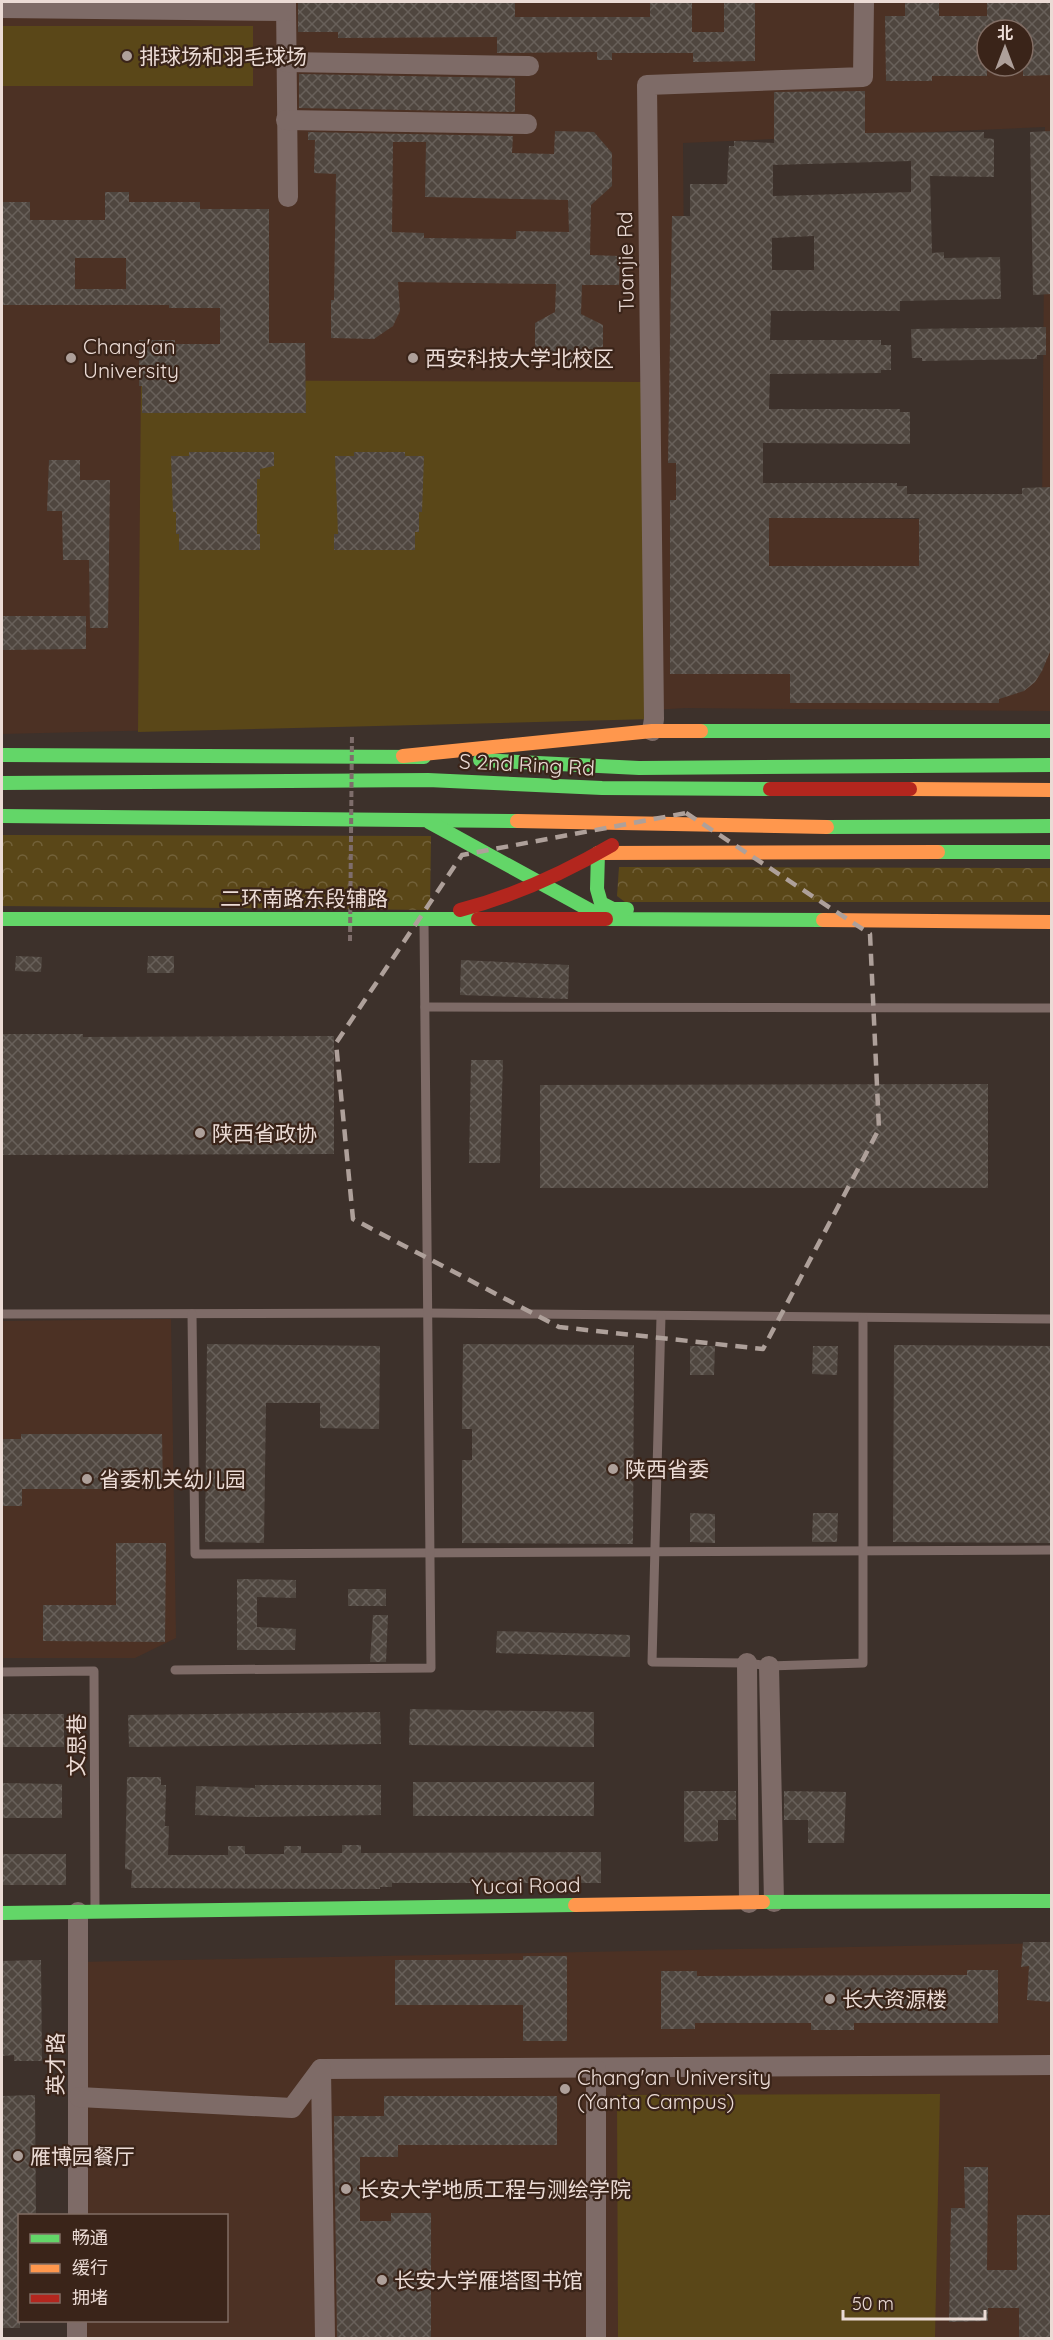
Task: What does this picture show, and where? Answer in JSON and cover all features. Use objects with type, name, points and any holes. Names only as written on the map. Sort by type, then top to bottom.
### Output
[{"type":"main road","points":[[403,756],[652,731],[1052,731]]},
{"type":"main road","points":[[2,755],[403,756],[639,768],[1052,765]]},
{"type":"main road","name":"S 2nd Ring Rd","points":[[2,783],[428,780],[602,788],[1052,790]]},
{"type":"main road","points":[[2,816],[422,819],[811,826],[1052,826]]},
{"type":"main road","points":[[422,819],[540,880],[606,919]]},
{"type":"main road","points":[[424,919],[484,904],[598,853],[652,822]]},
{"type":"main road","points":[[598,853],[1052,852]]},
{"type":"main road","points":[[598,853],[598,895],[601,903],[613,909],[1052,910]]},
{"type":"main road","name":"二环南路东段辅路","points":[[2,919],[1052,922]]},
{"type":"main road","name":"Yucai Road","points":[[2,1913],[774,1902],[1052,1901]]},
{"type":"street","name":"Tuanjie Rd","points":[[652,731],[647,85],[863,78],[864,2]]},
{"type":"street","points":[[2,8],[286,6],[288,197]]},
{"type":"street","points":[[286,62],[529,66]]},
{"type":"street","points":[[286,120],[527,124]]},
{"type":"street","points":[[747,1663],[749,1903]]},
{"type":"street","points":[[769,1666],[774,1902]]},
{"type":"street","name":"英才路","points":[[78,2214],[79,2097],[87,1912]]},
{"type":"street","points":[[321,2069],[1052,2065]]},
{"type":"street","points":[[79,2097],[291,2108],[321,2069]]},
{"type":"street","points":[[321,2069],[325,2338]]},
{"type":"street","points":[[596,2069],[596,2338]]},
{"type":"street","points":[[77,2322],[77,2338]]},
{"type":"lane","points":[[175,1670],[431,1668],[424,919]]},
{"type":"lane","points":[[426,1007],[1052,1008]]},
{"type":"lane","points":[[2,1314],[427,1313],[1052,1319]]},
{"type":"lane","points":[[192,1314],[195,1554],[656,1550],[1052,1550]]},
{"type":"lane","points":[[661,1316],[652,1662],[747,1663],[769,1666],[863,1663],[863,1318]]},
{"type":"lane","name":"文思巷","points":[[2,1672],[94,1671],[87,1912]]},
{"type":"path","points":[[350,941],[352,734]]},
{"type":"highlighted area","points":[[686,813],[870,934],[879,1129],[763,1349],[559,1327],[353,1219],[336,1043],[462,855]]},
{"type":"shaded area","points":[[2,2],[1051,2],[1051,711],[685,708],[448,723],[2,734]],"holes":[[[1045,127],[1042,520],[686,517],[683,143]]]},
{"type":"shaded area","name":"省委机关幼儿园","points":[[171,1319],[176,1638],[135,1658],[2,1658],[2,1321]]},
{"type":"shaded area","name":"Chang'an University (Yanta Campus)","points":[[1051,1943],[1051,2338],[83,2338],[83,2322],[228,2322],[228,2214],[80,2214],[75,1962]]},
{"type":"green space","name":"排球场和羽毛球场","points":[[2,26],[253,26],[253,86],[2,86]]},
{"type":"green space","points":[[141,380],[650,382],[654,719],[138,732]]},
{"type":"green space","points":[[2,835],[431,836],[430,910],[2,906]]},
{"type":"green space","points":[[619,867],[1051,868],[1051,902],[625,902],[617,896]]},
{"type":"green space","points":[[940,2094],[935,2338],[618,2338],[617,2095]]},
{"type":"building","points":[[298,2],[515,2],[515,17],[650,17],[650,2],[692,2],[692,32],[724,32],[724,2],[755,2],[755,61],[693,62],[693,53],[612,53],[612,60],[597,60],[597,52],[497,53],[497,37],[338,38],[338,32],[298,32]]},
{"type":"building","points":[[905,2],[939,2],[939,16],[987,16],[987,2],[1052,2],[1052,75],[1035,76],[1035,18],[975,18],[975,76],[932,76],[932,81],[886,81],[885,16],[905,16]]},
{"type":"building","points":[[299,74],[515,78],[515,112],[299,108]]},
{"type":"building","points":[[865,91],[865,133],[984,132],[984,138],[994,139],[994,177],[930,176],[932,253],[944,252],[944,258],[1000,257],[1001,299],[900,301],[900,311],[771,311],[770,340],[881,340],[881,345],[891,345],[891,370],[881,370],[881,373],[770,374],[769,409],[900,409],[900,412],[910,412],[910,444],[763,443],[763,483],[897,483],[897,486],[907,486],[907,494],[1022,494],[1022,488],[1052,487],[1052,647],[1035,682],[1024,691],[999,699],[999,703],[790,703],[790,674],[670,674],[670,500],[676,500],[676,463],[668,463],[672,216],[690,216],[690,184],[727,184],[729,146],[734,146],[734,141],[774,143],[774,92]],"holes":[[[911,161],[911,192],[773,196],[773,165]],[[814,236],[814,270],[772,270],[772,238]],[[769,518],[919,518],[919,566],[769,566]]]},
{"type":"building","points":[[555,131],[594,132],[612,153],[612,186],[591,205],[590,255],[620,256],[619,285],[582,285],[581,314],[603,325],[603,347],[568,363],[535,347],[535,323],[555,312],[556,284],[398,282],[400,311],[393,326],[374,339],[331,338],[331,300],[334,300],[336,174],[314,173],[315,140],[308,140],[308,132],[513,136],[512,153],[554,154]],"holes":[[[393,142],[426,142],[425,197],[568,200],[569,232],[516,231],[516,239],[424,238],[424,233],[392,232]]]},
{"type":"building","points":[[1052,131],[1052,294],[1033,295],[1030,132]]},
{"type":"building","points":[[105,192],[129,192],[129,202],[200,202],[200,209],[269,209],[269,343],[305,343],[306,413],[142,413],[142,386],[139,386],[139,340],[175,340],[175,344],[220,344],[220,308],[169,308],[169,305],[2,305],[2,202],[30,202],[30,220],[105,220]],"holes":[[[75,258],[126,258],[126,289],[75,289]]]},
{"type":"building","points":[[1046,327],[1046,355],[1037,355],[1037,359],[922,361],[922,358],[912,358],[911,329]]},
{"type":"building","points":[[189,452],[274,452],[274,466],[260,469],[260,479],[257,479],[257,534],[260,534],[260,550],[179,550],[176,512],[173,512],[171,456],[189,456]]},
{"type":"building","points":[[354,452],[405,452],[405,456],[424,456],[422,512],[419,512],[419,532],[415,532],[415,550],[334,550],[334,534],[338,534],[335,456],[354,456]]},
{"type":"building","points":[[49,460],[80,460],[80,480],[110,480],[108,628],[90,628],[89,560],[63,560],[62,511],[47,511]]},
{"type":"building","points":[[2,616],[86,616],[86,649],[2,650]]},
{"type":"building","points":[[16,956],[42,957],[41,972],[15,971]]},
{"type":"building","points":[[148,956],[174,956],[174,973],[147,973]]},
{"type":"building","points":[[461,960],[569,965],[568,999],[460,995]]},
{"type":"building","points":[[2,1034],[83,1034],[83,1037],[334,1036],[334,1154],[2,1155]]},
{"type":"building","points":[[471,1060],[503,1060],[500,1163],[469,1163]]},
{"type":"building","points":[[988,1084],[988,1188],[540,1188],[540,1085]]},
{"type":"building","points":[[207,1344],[380,1346],[379,1429],[320,1428],[320,1403],[266,1403],[264,1543],[205,1542]]},
{"type":"building","points":[[463,1344],[634,1345],[633,1544],[462,1543],[462,1460],[472,1460],[472,1429],[462,1429]]},
{"type":"building","points":[[894,1345],[1052,1346],[1052,1543],[893,1542]]},
{"type":"building","points":[[690,1346],[715,1346],[714,1375],[690,1375]]},
{"type":"building","points":[[813,1346],[838,1346],[837,1375],[812,1374]]},
{"type":"building","points":[[21,1434],[162,1434],[163,1489],[22,1489],[22,1506],[2,1506],[2,1439],[21,1439]]},
{"type":"building","points":[[690,1513],[715,1514],[715,1543],[690,1542]]},
{"type":"building","points":[[813,1513],[838,1513],[837,1542],[812,1542]]},
{"type":"building","points":[[116,1543],[166,1543],[165,1642],[43,1641],[43,1605],[116,1605]]},
{"type":"building","points":[[237,1579],[296,1580],[296,1598],[257,1597],[257,1627],[296,1629],[295,1650],[237,1650]]},
{"type":"building","points":[[348,1589],[386,1589],[386,1606],[348,1606]]},
{"type":"building","points":[[373,1615],[388,1615],[386,1662],[370,1662]]},
{"type":"building","points":[[497,1631],[630,1635],[630,1657],[496,1653]]},
{"type":"building","points":[[410,1709],[594,1712],[594,1747],[409,1745]]},
{"type":"building","points":[[380,1712],[381,1744],[129,1747],[128,1715]]},
{"type":"building","points":[[2,1714],[64,1714],[64,1747],[2,1747]]},
{"type":"building","points":[[127,1777],[161,1777],[161,1785],[166,1785],[165,1826],[169,1826],[168,1855],[228,1855],[228,1846],[245,1846],[245,1854],[284,1854],[284,1846],[301,1846],[301,1853],[342,1853],[342,1845],[361,1845],[361,1853],[601,1852],[601,1883],[392,1883],[392,1887],[380,1887],[380,1889],[131,1888],[132,1870],[125,1869]]},
{"type":"building","points":[[413,1782],[594,1782],[594,1816],[413,1816]]},
{"type":"building","points":[[2,1783],[62,1784],[62,1818],[2,1818]]},
{"type":"building","points":[[255,1785],[381,1785],[381,1815],[251,1817],[195,1815],[196,1786],[255,1788]]},
{"type":"building","points":[[684,1791],[736,1791],[736,1820],[718,1820],[718,1841],[684,1842]]},
{"type":"building","points":[[784,1791],[846,1792],[844,1843],[808,1843],[808,1820],[784,1820]]},
{"type":"building","points":[[2,1854],[66,1854],[66,1885],[2,1885]]},
{"type":"building","points":[[1023,1942],[1052,1942],[1052,2002],[1027,2000],[1029,1966],[1021,1967]]},
{"type":"building","points":[[523,1956],[567,1956],[567,2041],[523,2041],[523,2005],[395,2005],[395,1960],[523,1960]]},
{"type":"building","points":[[41,1960],[42,2061],[14,2061],[14,2055],[2,2056],[2,1961]]},
{"type":"building","name":"长大资源楼","points":[[967,1970],[998,1970],[998,2023],[854,2023],[854,2030],[811,2030],[811,2023],[695,2023],[695,2029],[661,2029],[661,1971],[697,1971],[697,1976],[967,1975]]},
{"type":"building","name":"雁博园餐厅","points":[[35,2095],[36,2214],[18,2214],[18,2322],[20,2322],[20,2328],[2,2328],[2,2096]]},
{"type":"building","points":[[384,2096],[557,2096],[557,2145],[398,2145],[398,2157],[360,2157],[360,2221],[391,2221],[391,2213],[431,2213],[431,2338],[337,2338],[334,2116],[384,2116]]},
{"type":"building","points":[[964,2167],[988,2167],[987,2270],[1017,2270],[1017,2215],[1052,2215],[1052,2338],[1019,2338],[1019,2308],[988,2308],[988,2321],[949,2322],[951,2208],[965,2208]]},
{"type":"traffic: fast","points":[[701,731],[1052,731]]},
{"type":"traffic: fast","points":[[2,755],[424,757]]},
{"type":"traffic: fast","points":[[480,760],[639,768],[1052,765]]},
{"type":"traffic: fast","points":[[2,783],[428,780],[602,788],[770,789]]},
{"type":"traffic: fast","points":[[2,816],[517,821]]},
{"type":"traffic: fast","points":[[429,822],[606,919],[823,920]]},
{"type":"traffic: fast","points":[[827,827],[1052,826]]},
{"type":"traffic: fast","points":[[938,852],[1052,852]]},
{"type":"traffic: fast","points":[[598,853],[597,889],[601,903],[613,909],[627,909]]},
{"type":"traffic: fast","points":[[2,919],[478,919]]},
{"type":"traffic: fast","points":[[763,1902],[1052,1901]]},
{"type":"traffic: fast","points":[[2,1913],[575,1905]]},
{"type":"traffic: slow","points":[[403,756],[652,731],[701,731]]},
{"type":"traffic: slow","points":[[910,789],[1052,790]]},
{"type":"traffic: slow","points":[[517,821],[827,827]]},
{"type":"traffic: slow","points":[[598,853],[938,852]]},
{"type":"traffic: slow","points":[[823,920],[1052,922]]},
{"type":"traffic: slow","points":[[575,1905],[763,1902]]},
{"type":"traffic: jam","points":[[770,789],[910,789]]},
{"type":"traffic: jam","points":[[460,910],[538,883],[612,845]]},
{"type":"traffic: jam","points":[[478,919],[606,919]]},
{"type":"place","name":"排球场和羽毛球场","points":[[127,56]]},
{"type":"place","name":"Chang'an University","points":[[71,358]]},
{"type":"place","name":"西安科技大学北校区","points":[[413,358]]},
{"type":"place","name":"陕西省政协","points":[[200,1133]]},
{"type":"place","name":"陕西省委","points":[[613,1469]]},
{"type":"place","name":"省委机关幼儿园","points":[[87,1479]]},
{"type":"place","name":"长大资源楼","points":[[830,1999]]},
{"type":"place","name":"Chang'an University (Yanta Campus)","points":[[565,2089]]},
{"type":"place","name":"雁博园餐厅","points":[[18,2156]]},
{"type":"place","name":"长安大学地质工程与测绘学院","points":[[346,2189]]},
{"type":"place","name":"长安大学雁塔图书馆","points":[[382,2280]]}]
